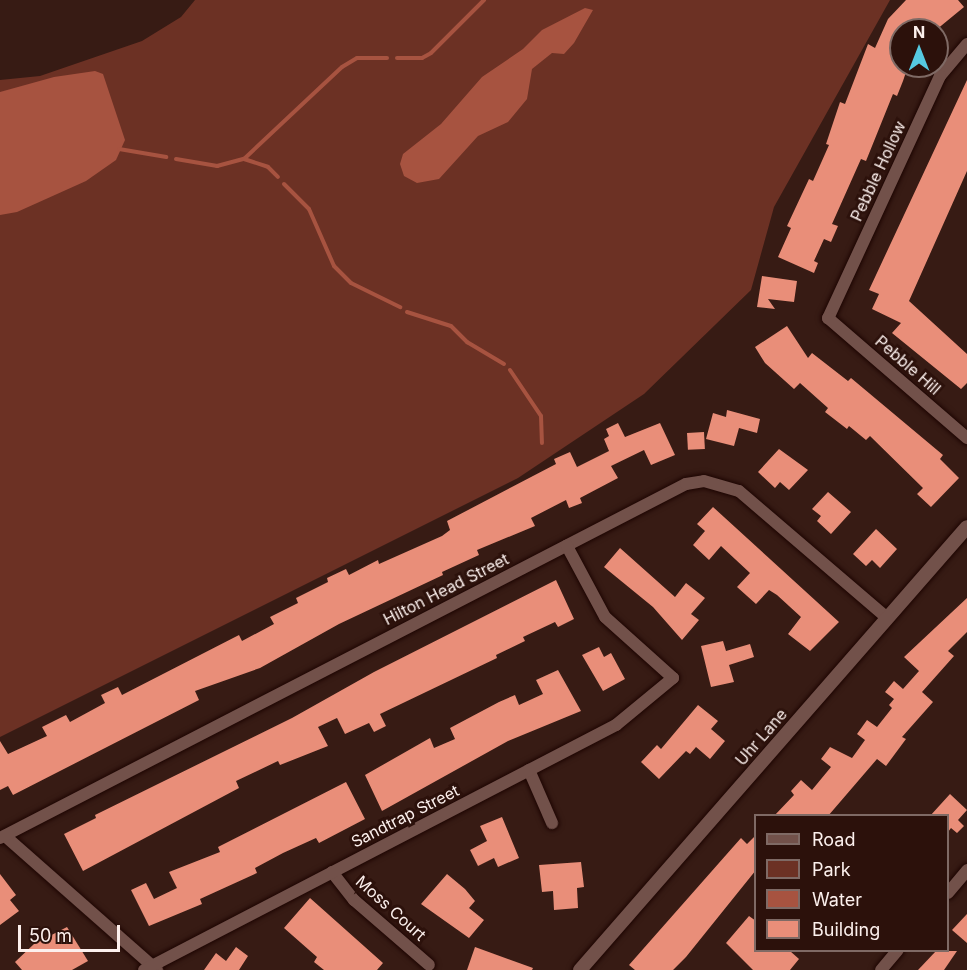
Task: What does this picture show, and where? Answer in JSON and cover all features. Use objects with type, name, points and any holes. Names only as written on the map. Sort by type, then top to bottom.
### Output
[{"type":"street","name":"Pebble Hollow","points":[[828,318],[940,76],[967,44]]},
{"type":"street","name":"Pebble Hill","points":[[828,318],[967,438]]},
{"type":"street","name":"Hilton Head Street","points":[[2,837],[675,488],[704,481],[723,484],[739,491],[887,618]]},
{"type":"street","name":"Uhr Lane","points":[[580,970],[967,526]]},
{"type":"street","name":"Sandtrap Street","points":[[151,969],[630,716],[673,678],[605,617],[567,546]]},
{"type":"street","points":[[529,770],[552,823]]},
{"type":"street","points":[[2,837],[151,969]]},
{"type":"street","points":[[949,892],[967,870]]},
{"type":"street","name":"Moss Court","points":[[332,872],[354,900],[429,965]]},
{"type":"street","points":[[881,970],[897,952]]},
{"type":"green space","points":[[195,0],[890,0],[774,207],[751,290],[644,394],[518,478],[0,737],[0,80],[40,76],[142,41],[181,17]]},
{"type":"water","points":[[585,8],[593,10],[574,43],[564,54],[552,53],[532,69],[527,99],[508,122],[478,136],[439,179],[417,183],[404,176],[400,164],[403,154],[441,124],[482,77],[523,49],[542,30]]},
{"type":"water","points":[[95,71],[103,74],[125,140],[116,160],[86,181],[17,212],[0,215],[0,92],[54,77]]},
{"type":"building","points":[[906,0],[958,0],[964,7],[949,19],[889,18],[889,78],[904,78],[897,96],[893,94],[866,161],[861,159],[832,224],[838,226],[831,242],[824,239],[814,261],[818,263],[814,273],[778,257],[791,228],[787,226],[809,179],[813,181],[829,145],[826,144],[840,102],[845,104],[868,44],[875,48],[888,19]]},
{"type":"building","points":[[967,80],[967,171],[909,301],[967,354],[967,383],[961,389],[892,333],[901,323],[872,309],[879,294],[869,290]]},
{"type":"building","points":[[762,276],[797,281],[794,302],[768,299],[775,309],[757,307]]},
{"type":"building","points":[[787,326],[808,358],[812,353],[848,381],[851,378],[943,455],[940,459],[959,478],[931,507],[917,494],[923,488],[870,436],[866,440],[849,426],[847,429],[825,412],[828,408],[800,383],[794,389],[765,363],[755,347]]},
{"type":"building","points":[[727,410],[760,419],[757,433],[739,428],[734,446],[706,439],[713,413],[726,417]]},
{"type":"building","points":[[618,423],[625,437],[660,423],[675,455],[651,465],[644,450],[611,466],[618,478],[580,498],[582,503],[569,508],[566,500],[531,518],[535,526],[477,550],[479,555],[442,572],[443,575],[339,624],[260,668],[195,691],[199,700],[13,795],[8,786],[0,790],[0,741],[8,754],[47,736],[42,727],[66,715],[70,722],[105,703],[101,695],[118,687],[122,695],[239,635],[242,641],[274,624],[270,617],[298,603],[296,598],[328,582],[327,578],[346,569],[349,575],[378,560],[379,564],[442,536],[450,530],[447,521],[556,464],[554,459],[570,452],[577,467],[609,451],[604,439],[609,436],[606,429]]},
{"type":"building","points":[[704,432],[705,449],[688,450],[687,433]]},
{"type":"building","points":[[779,449],[808,470],[789,490],[780,482],[775,488],[758,472]]},
{"type":"building","points":[[828,492],[851,512],[831,534],[817,521],[821,516],[812,509]]},
{"type":"building","points":[[713,507],[839,622],[810,651],[788,634],[801,617],[777,595],[769,590],[756,604],[737,587],[750,573],[721,546],[709,560],[693,545],[705,531],[697,524]]},
{"type":"building","points":[[876,529],[897,549],[880,568],[872,560],[866,566],[853,554]]},
{"type":"building","points":[[620,548],[675,597],[686,583],[705,598],[691,614],[699,620],[682,640],[653,607],[604,567]]},
{"type":"building","points":[[556,580],[574,619],[558,627],[555,622],[523,637],[525,641],[496,655],[497,658],[380,714],[386,726],[374,732],[369,723],[345,734],[337,718],[318,727],[328,746],[280,765],[278,761],[236,781],[239,788],[83,871],[64,834],[96,818],[95,815],[292,718],[374,672]]},
{"type":"building","points":[[967,598],[967,632],[948,651],[954,656],[922,692],[933,702],[902,737],[906,739],[886,766],[877,759],[830,814],[776,814],[794,795],[791,791],[801,780],[812,790],[831,767],[821,759],[830,747],[852,758],[865,740],[857,734],[867,720],[877,727],[892,708],[889,705],[894,699],[885,692],[894,681],[903,689],[919,671],[904,657]]},
{"type":"building","points":[[723,641],[726,651],[750,644],[754,657],[729,665],[734,682],[711,687],[701,646]]},
{"type":"building","points":[[599,647],[604,657],[611,653],[625,679],[603,691],[582,655]]},
{"type":"building","points":[[558,670],[581,711],[508,741],[382,811],[365,775],[430,738],[434,748],[455,739],[450,728],[499,702],[515,695],[519,705],[543,694],[536,680]]},
{"type":"building","points":[[698,705],[718,721],[711,729],[725,741],[710,759],[696,747],[690,754],[686,751],[659,779],[641,762],[657,745],[661,749]]},
{"type":"building","points":[[346,782],[365,819],[319,843],[316,838],[283,853],[255,868],[257,873],[200,899],[202,904],[149,926],[131,890],[146,883],[154,899],[177,888],[169,872],[220,852],[218,847]]},
{"type":"building","points":[[950,794],[967,810],[958,820],[964,826],[957,833],[951,828],[949,831],[949,814],[932,814]]},
{"type":"building","points":[[502,817],[519,858],[498,867],[494,858],[478,866],[470,850],[487,841],[480,826]]},
{"type":"building","points":[[754,837],[754,872],[686,957],[673,970],[635,970],[629,965],[741,838],[747,844]]},
{"type":"building","points":[[581,862],[584,887],[577,888],[578,908],[554,910],[553,891],[542,892],[539,865]]},
{"type":"building","points":[[0,874],[16,895],[10,900],[19,911],[0,925]]},
{"type":"building","points":[[447,874],[475,901],[469,908],[484,920],[469,938],[421,904]]},
{"type":"building","points":[[310,898],[383,963],[377,970],[324,970],[314,962],[317,957],[284,928]]},
{"type":"building","points":[[967,914],[967,943],[952,930]]},
{"type":"building","points":[[749,916],[754,920],[754,952],[791,952],[799,959],[790,970],[753,970],[726,943]]},
{"type":"building","points":[[67,927],[88,961],[72,970],[22,970],[15,962],[34,944]]},
{"type":"building","points":[[236,947],[248,956],[239,970],[204,970],[216,953],[226,961]]},
{"type":"building","points":[[475,947],[533,968],[532,970],[467,970]]},
{"type":"building","points":[[957,951],[944,970],[918,970],[935,952]]},
{"type":"waterway","points":[[397,58],[422,58],[431,53],[484,0]]},
{"type":"waterway","points":[[176,159],[217,166],[244,159],[342,67],[357,58],[387,58]]},
{"type":"waterway","points":[[119,149],[166,157]]},
{"type":"waterway","points":[[244,159],[268,167],[278,177]]},
{"type":"waterway","points":[[284,184],[309,209],[334,266],[351,283],[400,307]]},
{"type":"waterway","points":[[407,312],[451,326],[467,342],[504,364]]},
{"type":"waterway","points":[[510,370],[541,416],[542,443]]}]
